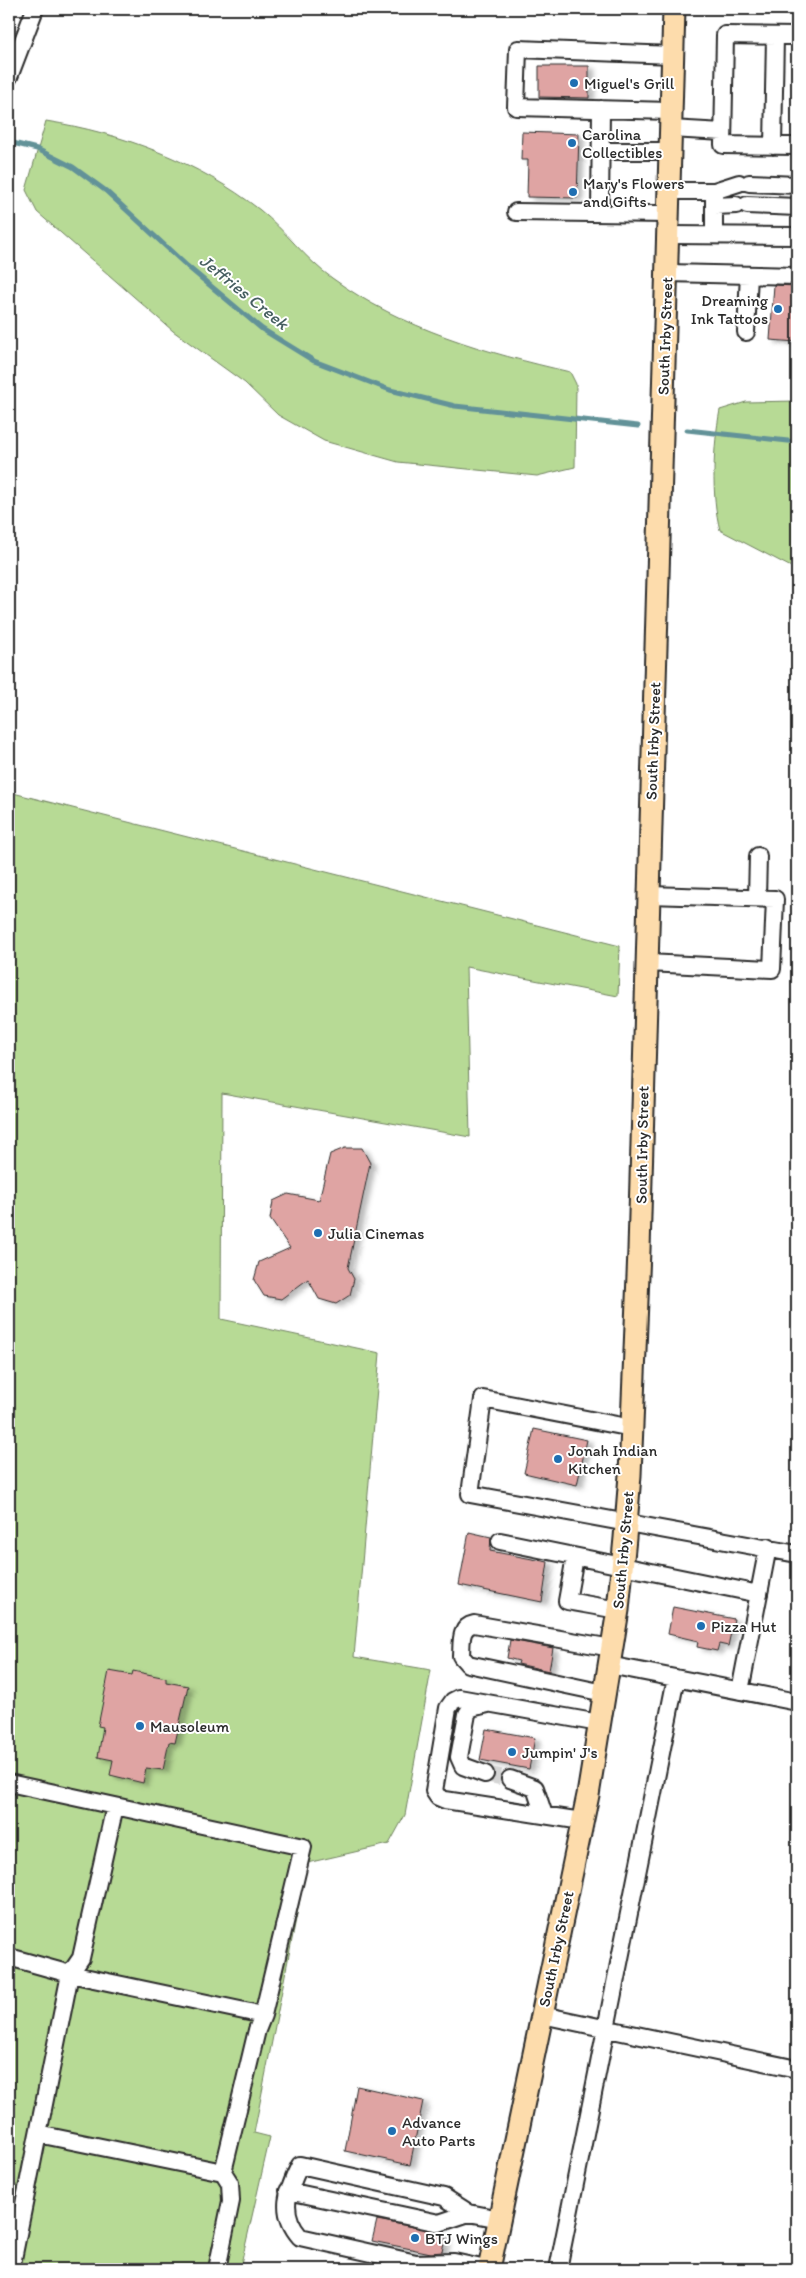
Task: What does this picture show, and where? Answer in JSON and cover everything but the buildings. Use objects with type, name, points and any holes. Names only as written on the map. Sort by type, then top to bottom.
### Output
[{"type":"main road","name":"South Irby Street","points":[[488,2269],[582,1821],[618,1610],[626,1523],[632,1428],[647,963],[674,9]]},
{"type":"street","points":[[9,77],[35,9]]},
{"type":"street","points":[[797,36],[725,35],[723,132],[723,145],[797,146]]},
{"type":"street","points":[[774,146],[775,36]]},
{"type":"street","points":[[673,55],[518,49],[516,107],[601,110],[671,120],[723,132]]},
{"type":"street","points":[[600,213],[601,110]]},
{"type":"street","points":[[601,151],[670,151]]},
{"type":"street","points":[[715,198],[744,183],[797,185]]},
{"type":"street","points":[[669,191],[715,198],[741,205],[797,207]]},
{"type":"street","points":[[714,235],[715,198]]},
{"type":"street","points":[[516,212],[600,213],[668,224],[714,235],[797,236]]},
{"type":"street","points":[[667,273],[797,276]]},
{"type":"street","points":[[746,332],[749,275]]},
{"type":"street","points":[[757,898],[758,856]]},
{"type":"street","points":[[647,963],[772,969],[775,899],[649,895]]},
{"type":"street","points":[[632,1428],[483,1399],[470,1494],[768,1547],[797,1554]]},
{"type":"street","points":[[500,1541],[759,1594]]},
{"type":"street","points":[[740,1691],[768,1547]]},
{"type":"street","points":[[575,1557],[567,1601],[618,1610]]},
{"type":"street","points":[[604,1693],[468,1664],[461,1656],[463,1630],[468,1625],[474,1624],[610,1656],[676,1678],[797,1702]]},
{"type":"street","points":[[558,2269],[676,1678]]},
{"type":"street","points":[[582,1821],[445,1800],[438,1797],[434,1791],[448,1708],[453,1701],[459,1698],[599,1723]]},
{"type":"street","points":[[485,1774],[463,1766],[459,1756],[467,1714],[471,1708],[493,1703]]},
{"type":"street","points":[[510,1779],[535,1788],[544,1815]]},
{"type":"street","points":[[9,1783],[303,1847],[223,2172]]},
{"type":"street","points":[[12,2269],[70,1974],[81,1958],[115,1806]]},
{"type":"street","points":[[9,1957],[70,1974],[263,2015]]},
{"type":"street","points":[[542,2015],[797,2069]]},
{"type":"street","points":[[38,2134],[223,2172],[230,2183],[231,2201],[217,2269]]},
{"type":"street","points":[[488,2269],[454,2262],[416,2263],[300,2237],[291,2227],[288,2213],[288,2191],[300,2166],[444,2197],[469,2213],[500,2219]]},
{"type":"street","points":[[288,2191],[439,2223],[469,2213]]},
{"type":"green space","points":[[46,121],[75,126],[131,142],[186,164],[212,178],[260,210],[332,278],[387,312],[446,337],[570,372],[576,384],[575,467],[537,476],[398,462],[324,441],[278,415],[245,383],[173,331],[37,212],[26,190]]},
{"type":"green space","points":[[797,401],[797,570],[720,530],[715,502],[714,471],[720,410],[746,402]]},
{"type":"green space","points":[[9,792],[620,946],[618,996],[466,967],[470,1137],[222,1093],[221,1319],[380,1353],[354,1657],[431,1670],[405,1815],[389,1844],[307,1863],[254,2133],[270,2137],[240,2269],[9,2269]]},
{"type":"waterway","name":"Jeffries Creek","points":[[9,142],[37,149],[73,167],[106,191],[187,266],[262,329],[314,361],[390,390],[455,406],[638,426]]},
{"type":"waterway","name":"Jeffries Creek","points":[[687,430],[797,442]]},
{"type":"tunnel","points":[[485,1774],[510,1779]]},
{"type":"place","name":"Miguel's Grill","points":[[574,83]]},
{"type":"place","name":"Carolina Collectibles","points":[[572,143]]},
{"type":"place","name":"Mary's Flowers and Gifts","points":[[573,192]]},
{"type":"place","name":"Dreaming Ink Tattoos","points":[[778,309]]},
{"type":"place","name":"Julia Cinemas","points":[[318,1233]]},
{"type":"place","name":"Jonah Indian Kitchen","points":[[558,1459]]},
{"type":"place","name":"Pizza Hut","points":[[701,1626]]},
{"type":"place","name":"Mausoleum","points":[[140,1726]]},
{"type":"place","name":"Jumpin' J's","points":[[512,1752]]},
{"type":"place","name":"Advance Auto Parts","points":[[392,2131]]},
{"type":"place","name":"BTJ Wings","points":[[415,2238]]}]
